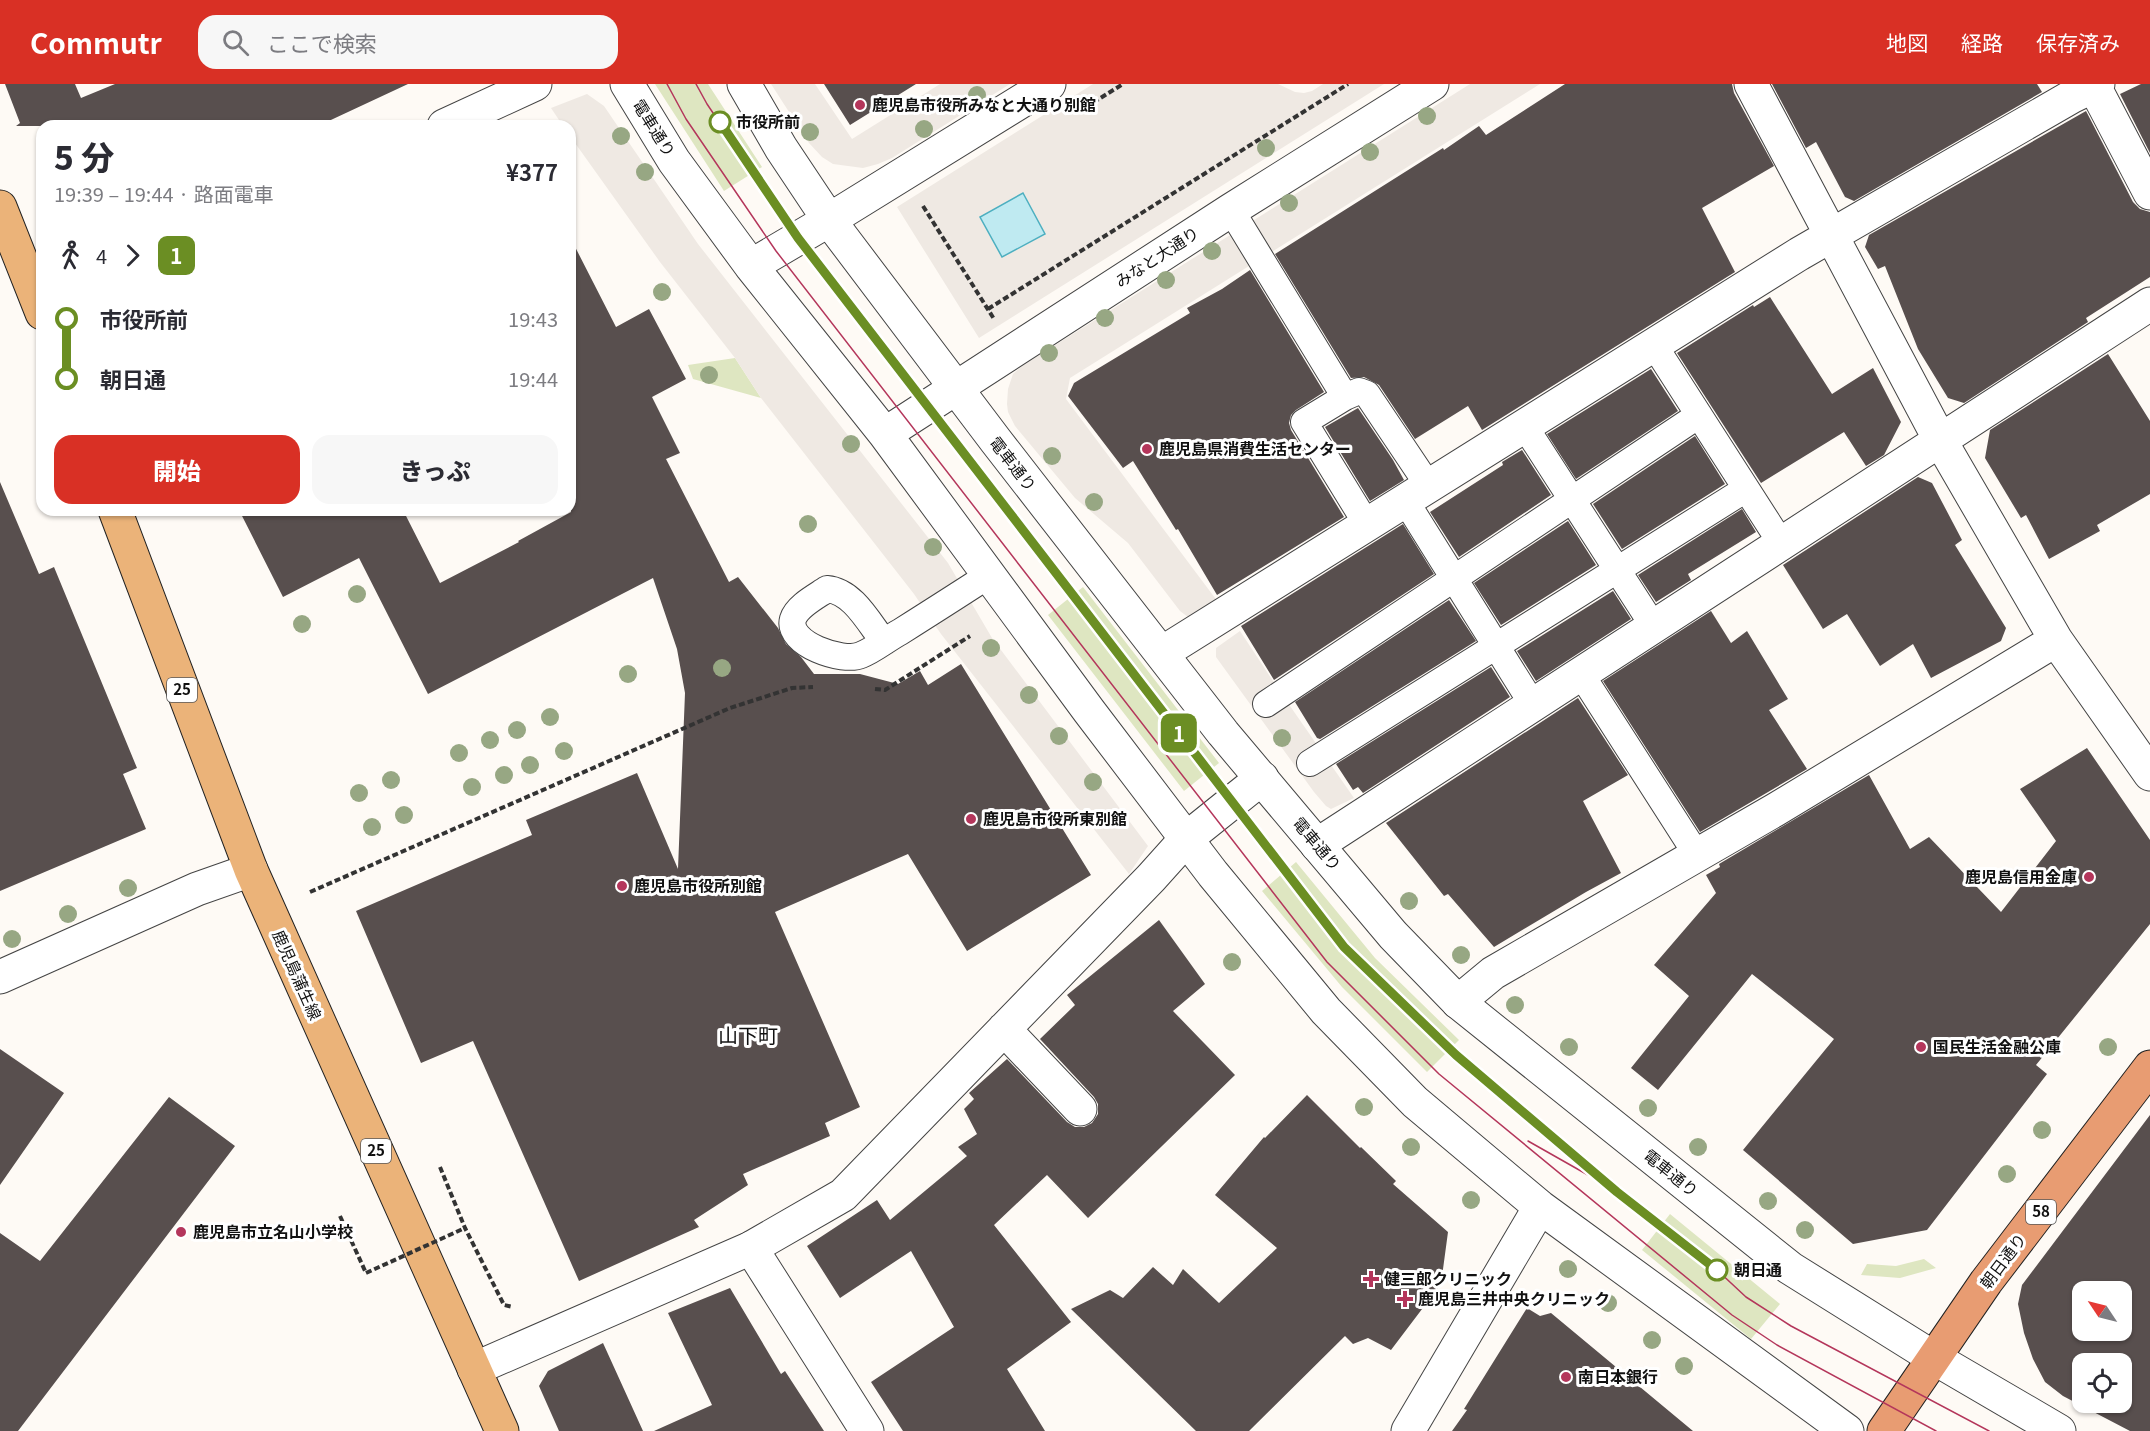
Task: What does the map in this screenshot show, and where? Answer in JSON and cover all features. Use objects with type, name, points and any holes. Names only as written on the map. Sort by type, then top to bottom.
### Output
[{"type":"highway","name":"朝日通り","points":[[1884,1431],[1986,1282],[2150,1067]]},
{"type":"main road","points":[[0,207],[36,297]]},
{"type":"main road","name":"鹿児島蒲生線","points":[[117,516],[251,870],[502,1431]]},
{"type":"street","points":[[457,120],[535,84]]},
{"type":"street","name":"電車通り","points":[[627,84],[674,161],[751,266],[885,434],[1186,839],[1326,1011],[1415,1102],[1540,1207],[1847,1431]]},
{"type":"street","name":"電車通り","points":[[744,84],[781,148],[829,220],[1223,733],[1393,935],[1458,1002],[1790,1268],[1934,1358],[2059,1431]]},
{"type":"street","points":[[751,266],[1049,84]]},
{"type":"street","name":"みなと大通り","points":[[885,434],[1231,210],[1432,84]]},
{"type":"street","points":[[1751,84],[1940,440],[2056,640],[2150,774]]},
{"type":"street","points":[[1162,652],[1831,235],[2082,88],[2150,193]]},
{"type":"street","points":[[1317,845],[2150,304]]},
{"type":"street","points":[[1458,1002],[1493,973],[1775,810],[2056,640]]},
{"type":"street","points":[[474,1369],[751,1248],[843,1195],[1151,878],[1186,839],[1262,778]]},
{"type":"street","points":[[0,977],[197,890],[251,870]]},
{"type":"street","points":[[1004,1029],[1080,1109]]},
{"type":"street","points":[[1408,1431],[1540,1207]]},
{"type":"street","points":[[751,1248],[867,1431]]},
{"type":"lane","points":[[1231,210],[1345,397]]},
{"type":"lane","points":[[1654,345],[1781,543]]},
{"type":"lane","points":[[1366,524],[1304,422],[1359,391],[1367,394],[1416,492],[1453,578],[1533,705]]},
{"type":"lane","points":[[1266,704],[1571,498],[1699,415]]},
{"type":"lane","points":[[1524,426],[1654,627]]},
{"type":"lane","points":[[1310,763],[1746,489]]},
{"type":"lane","points":[[884,642],[989,575]]},
{"type":"lane","points":[[1581,674],[1696,855]]},
{"type":"path","points":[[988,309],[1348,84]]},
{"type":"path","points":[[921,202],[999,326]]},
{"type":"path","points":[[874,689],[885,690],[970,636]]},
{"type":"path","points":[[310,892],[730,708],[792,688],[822,687]]},
{"type":"path","points":[[440,1167],[465,1228],[504,1305],[518,1308]]},
{"type":"path","points":[[340,1216],[366,1273],[465,1228]]},
{"type":"green space","points":[[655,84],[708,84],[762,167],[724,191]]},
{"type":"green space","points":[[735,358],[761,398],[693,379],[688,365]]},
{"type":"green space","points":[[1083,587],[1219,763],[1184,791],[1048,615]]},
{"type":"green space","points":[[1296,862],[1375,958],[1459,1040],[1427,1072],[1342,987],[1262,891]]},
{"type":"green space","points":[[1670,1214],[1780,1304],[1751,1339],[1642,1250]]},
{"type":"green space","points":[[1924,1259],[1936,1268],[1900,1278],[1861,1275],[1867,1264],[1896,1266]]},
{"type":"shaded area","points":[[771,84],[815,84],[852,139],[940,84],[1010,84],[892,158],[863,168],[833,164],[822,157],[809,143]]},
{"type":"shaded area","points":[[1093,84],[1278,84],[1295,92],[1304,93],[1323,84],[1384,84],[979,338],[897,207]]},
{"type":"shaded area","points":[[1470,84],[1540,84],[1070,378],[1066,399],[1218,602],[1200,614],[1188,617],[1180,611],[1128,543],[1075,498],[1015,426],[1007,404],[1008,389],[1013,374],[1022,366]]},
{"type":"shaded area","points":[[587,94],[604,106],[698,244],[948,563],[992,638],[1148,846],[1129,874],[941,634],[914,594],[761,398],[735,358],[660,262],[576,144],[576,120],[559,120],[551,108]]},
{"type":"shaded area","points":[[1240,631],[1354,798],[1331,809],[1326,806],[1216,657],[1216,648]]},
{"type":"water","points":[[1023,193],[1045,234],[1002,257],[980,217]]},
{"type":"building","points":[[5,84],[75,84],[81,98],[115,84],[408,84],[331,120],[36,120],[36,126],[16,126],[20,123]]},
{"type":"building","name":"鹿児島市役所みなと大通り別館","points":[[824,84],[916,84],[850,125]]},
{"type":"building","points":[[1565,84],[1732,84],[1734,93],[1774,166],[1702,208],[1735,272],[1482,430],[1468,406],[1415,439],[1379,385],[1364,377],[1351,378],[1275,254],[1479,126],[1486,135]]},
{"type":"building","points":[[1772,84],[2037,84],[2042,92],[1854,201],[1845,197],[1816,142],[1806,148]]},
{"type":"building","points":[[2141,84],[2150,84],[2150,153],[2120,94]]},
{"type":"building","points":[[2086,111],[2133,202],[2140,209],[2150,212],[2150,277],[2086,318],[2088,322],[1964,403],[1948,398],[1918,349],[1885,266],[1878,269],[1865,247],[1869,235]]},
{"type":"building","points":[[576,249],[616,327],[649,309],[686,379],[652,397],[680,453],[666,459],[729,582],[738,577],[778,628],[786,644],[801,657],[814,674],[860,674],[898,684],[920,671],[928,685],[961,664],[1091,875],[967,951],[908,854],[775,912],[860,1107],[825,1123],[830,1136],[743,1174],[748,1185],[694,1220],[699,1227],[579,1281],[473,1041],[421,1063],[356,911],[532,835],[526,820],[637,773],[678,869],[685,693],[677,649],[653,578],[428,694],[359,558],[283,597],[242,516],[406,516],[440,583],[564,516],[576,516]]},
{"type":"building","points":[[1250,270],[1324,392],[1296,410],[1291,415],[1289,423],[1291,430],[1344,517],[1217,595],[1178,529],[1176,530],[1133,461],[1123,468],[1068,396],[1074,383],[1190,313],[1187,308],[1222,289]]},
{"type":"building","points":[[1770,297],[1832,394],[1873,368],[1901,422],[1884,455],[1866,466],[1844,432],[1761,483],[1677,353],[1753,305],[1754,307]]},
{"type":"building","points":[[2108,354],[2150,421],[2150,494],[2097,525],[2100,531],[2049,559],[2026,515],[2021,518],[1985,458],[1990,430]]},
{"type":"building","points":[[1651,369],[1678,411],[1576,479],[1547,434]]},
{"type":"building","points":[[1358,408],[1404,480],[1370,501],[1325,427]]},
{"type":"building","points":[[1695,436],[1725,484],[1622,549],[1593,504]]},
{"type":"building","points":[[1522,450],[1551,495],[1459,557],[1430,512],[1503,465],[1502,462]]},
{"type":"building","points":[[1918,477],[1932,483],[1962,540],[1955,545],[2006,628],[2001,641],[1931,678],[1913,644],[1880,666],[1847,614],[1823,629],[1783,565]]},
{"type":"building","points":[[0,482],[39,574],[54,567],[137,768],[123,774],[146,829],[0,891]]},
{"type":"building","points":[[1742,509],[1756,532],[1688,574],[1691,580],[1656,602],[1638,575]]},
{"type":"building","points":[[1568,521],[1596,565],[1501,625],[1474,583]]},
{"type":"building","points":[[1403,524],[1434,574],[1274,680],[1241,626]]},
{"type":"building","points":[[1613,591],[1631,619],[1536,681],[1517,651]]},
{"type":"building","points":[[1449,600],[1476,641],[1320,739],[1317,738],[1295,702]]},
{"type":"building","points":[[1711,611],[1731,643],[1747,631],[1788,699],[1769,710],[1807,769],[1700,832],[1603,681]]},
{"type":"building","points":[[1491,667],[1510,697],[1363,793],[1358,787],[1353,790],[1336,764]]},
{"type":"building","points":[[1578,698],[1628,775],[1583,801],[1621,873],[1494,947],[1448,894],[1444,896],[1386,823]]},
{"type":"building","points":[[2087,748],[2150,840],[2150,924],[2036,1065],[2047,1074],[1927,1230],[1853,1244],[1743,1150],[1834,1039],[1752,974],[1658,1090],[1631,1068],[1689,996],[1654,965],[1716,893],[1706,875],[1720,867],[1719,864],[1869,775],[1910,849],[1929,837],[2001,912],[2056,841],[2020,789]]},
{"type":"building","points":[[1159,920],[1205,984],[1173,1011],[1235,1075],[1088,1218],[1047,1175],[994,1225],[1071,1322],[1007,1369],[1045,1431],[903,1431],[871,1382],[954,1327],[911,1251],[840,1298],[807,1246],[877,1200],[890,1220],[967,1156],[958,1147],[977,1134],[964,1109],[974,1099],[969,1093],[1007,1059],[1067,1122],[1075,1127],[1084,1127],[1092,1123],[1098,1114],[1098,1104],[1094,1097],[1040,1039],[1075,1005],[1067,995]]},
{"type":"building","points":[[0,1049],[64,1093],[0,1185]]},
{"type":"building","points":[[1307,1095],[1396,1181],[1393,1184],[1448,1232],[1441,1284],[1391,1350],[1368,1338],[1353,1344],[1345,1336],[1249,1431],[1196,1431],[1071,1309],[1110,1290],[1123,1298],[1153,1267],[1173,1285],[1183,1269],[1219,1303],[1277,1248],[1215,1195],[1264,1137]]},
{"type":"building","points":[[169,1097],[235,1146],[18,1431],[0,1431],[0,1233],[40,1261]]},
{"type":"building","points":[[2150,1115],[2150,1431],[2130,1431],[2096,1413],[2132,1413],[2132,1353],[2072,1353],[2072,1401],[2045,1382],[2033,1359],[2024,1333],[2018,1304],[2022,1285]]},
{"type":"building","points":[[730,1288],[781,1374],[785,1371],[824,1431],[654,1431],[712,1405],[668,1313]]},
{"type":"building","name":"南日本銀行","points":[[1527,1308],[1540,1316],[1551,1313],[1693,1431],[1452,1431],[1467,1410],[1464,1409]]},
{"type":"building","points":[[603,1343],[643,1431],[559,1431],[539,1386],[548,1371]]},
{"type":"tram line","points":[[667,84],[686,119],[776,251],[1327,962],[1439,1074],[1732,1315],[1777,1345],[1936,1431]]},
{"type":"tram line","points":[[696,84],[707,104],[798,239],[1344,947],[1456,1055],[1617,1192],[1717,1270],[1746,1297],[1791,1326],[1989,1431]]},
{"type":"tram line","name":"1","points":[[720,122],[798,238],[1344,947],[1456,1055],[1617,1192],[1717,1270]]},
{"type":"tram line","points":[[1528,1141],[1588,1175]]},
{"type":"place","name":"鹿児島市役所みなと大通り別館","points":[[860,105]]},
{"type":"place","name":"市役所前","points":[[720,122]]},
{"type":"place","name":"鹿児島県消費生活センター","points":[[1147,449]]},
{"type":"place","name":"鹿児島市役所東別館","points":[[971,819]]},
{"type":"place","name":"鹿児島信用金庫","points":[[2089,877]]},
{"type":"place","name":"鹿児島市役所別館","points":[[622,886]]},
{"type":"place","name":"国民生活金融公庫","points":[[1921,1047]]},
{"type":"place","name":"鹿児島市立名山小学校","points":[[181,1232]]},
{"type":"place","name":"朝日通","points":[[1717,1270]]},
{"type":"place","name":"健三郎クリニック","points":[[1371,1279]]},
{"type":"place","name":"鹿児島三井中央クリニック","points":[[1405,1299]]},
{"type":"place","name":"南日本銀行","points":[[1566,1377]]},
{"type":"district","name":"山下町","points":[[748,1036]]}]
